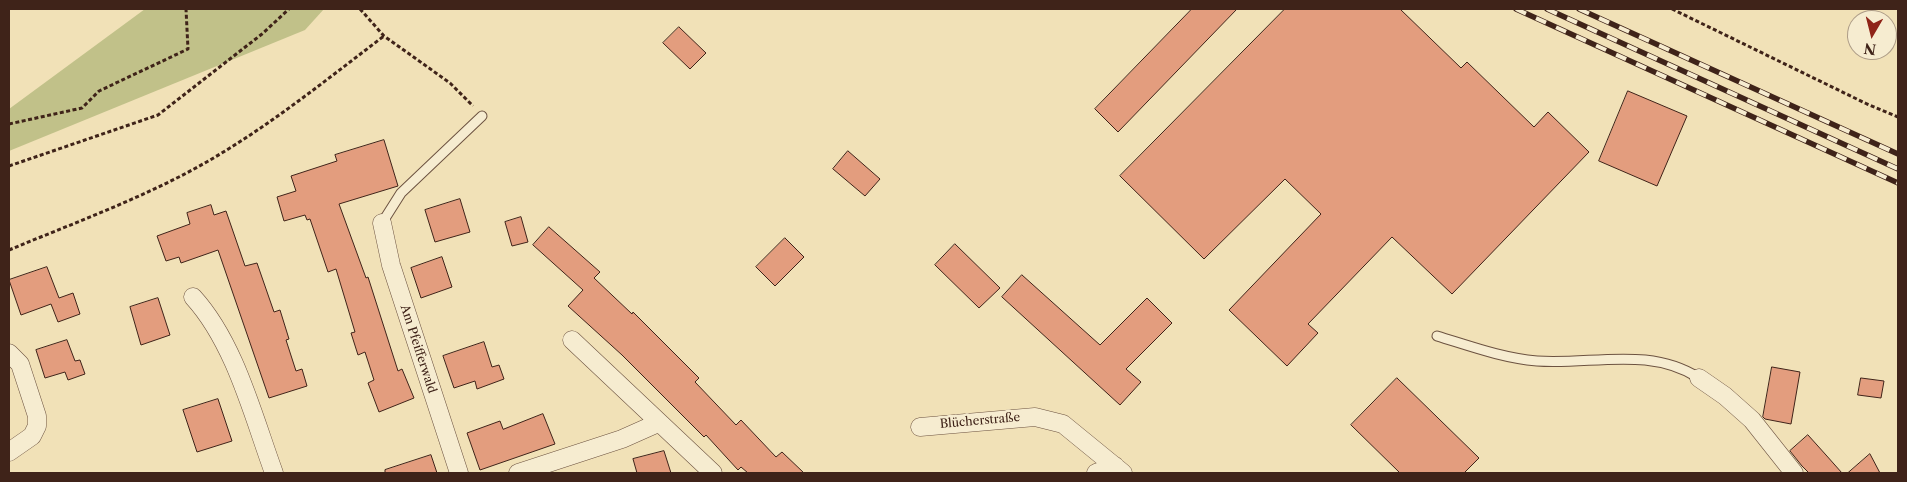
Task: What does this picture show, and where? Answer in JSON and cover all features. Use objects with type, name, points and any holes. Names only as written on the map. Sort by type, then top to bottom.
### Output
[{"type":"street","name":"Am Pfeifferwald","points":[[382,222],[391,265],[459,473]]},
{"type":"street","points":[[193,297],[218,330],[234,365],[274,473]]},
{"type":"street","points":[[572,340],[713,473]]},
{"type":"street","points":[[9,353],[20,364],[36,416],[37,426],[32,436],[9,452]]},
{"type":"street","points":[[1699,378],[1725,396],[1752,420],[1794,473]]},
{"type":"street","name":"Blücherstraße","points":[[920,427],[1036,417],[1063,424],[1119,470]]},
{"type":"street","points":[[518,473],[622,439],[658,423]]},
{"type":"street","name":"Blücherstraße","points":[[1096,473],[1119,470]]},
{"type":"lane","points":[[382,222],[401,193],[482,116]]},
{"type":"lane","points":[[1437,336],[1500,356],[1538,361],[1632,358],[1658,362],[1686,370],[1699,378]]},
{"type":"path","points":[[9,124],[82,108],[99,91],[188,49],[186,9]]},
{"type":"path","points":[[9,166],[158,115],[262,34],[289,9]]},
{"type":"path","points":[[360,9],[384,36],[450,83],[482,116]]},
{"type":"path","points":[[1672,9],[1867,104],[1898,117]]},
{"type":"path","points":[[9,250],[89,218],[193,169],[280,114],[384,36]]},
{"type":"green space","points":[[145,9],[324,9],[305,30],[9,151],[9,109]]},
{"type":"building","points":[[1192,9],[1237,9],[1118,132],[1095,109]]},
{"type":"building","points":[[1285,9],[1400,9],[1461,68],[1467,62],[1534,127],[1548,112],[1589,152],[1452,294],[1392,237],[1308,324],[1318,333],[1287,366],[1229,310],[1321,214],[1285,179],[1204,259],[1120,176]]},
{"type":"building","points":[[679,27],[706,53],[690,69],[663,43]]},
{"type":"building","points":[[1628,91],[1687,116],[1657,186],[1599,161]]},
{"type":"building","points":[[384,140],[398,186],[339,204],[366,278],[368,277],[398,371],[402,369],[414,398],[379,412],[368,383],[374,380],[365,352],[358,355],[351,333],[355,332],[336,269],[328,272],[310,219],[307,220],[305,215],[284,221],[277,197],[296,191],[291,176],[337,161],[335,155]]},
{"type":"building","points":[[848,151],[880,179],[865,196],[833,169]]},
{"type":"building","points":[[460,199],[470,232],[435,242],[425,210]]},
{"type":"building","points":[[211,205],[214,215],[226,211],[245,266],[257,263],[274,312],[280,310],[289,339],[286,340],[296,371],[302,369],[307,386],[269,398],[218,250],[181,263],[179,257],[166,261],[157,236],[190,224],[187,213]]},
{"type":"building","points":[[521,217],[528,242],[512,246],[505,222]]},
{"type":"building","points":[[549,227],[600,272],[594,278],[632,314],[633,312],[699,378],[695,382],[736,425],[741,420],[776,457],[782,452],[804,473],[748,473],[741,467],[738,470],[706,435],[704,437],[622,355],[568,306],[583,290],[533,245]]},
{"type":"building","points":[[785,238],[804,257],[775,286],[756,267]]},
{"type":"building","points":[[955,244],[1000,288],[979,308],[935,265]]},
{"type":"building","points":[[442,257],[452,287],[421,298],[411,268]]},
{"type":"building","points":[[47,267],[59,298],[73,293],[80,314],[58,322],[51,304],[21,315],[9,280]]},
{"type":"building","points":[[1022,275],[1100,345],[1147,298],[1172,323],[1126,369],[1141,382],[1120,405],[1002,297]]},
{"type":"building","points":[[158,298],[170,335],[141,345],[130,307]]},
{"type":"building","points":[[67,340],[75,361],[80,360],[85,374],[68,380],[65,372],[45,378],[36,350]]},
{"type":"building","points":[[484,342],[492,367],[499,365],[504,379],[477,389],[475,381],[454,388],[443,356]]},
{"type":"building","points":[[1772,367],[1800,372],[1791,424],[1763,417]]},
{"type":"building","points":[[1397,378],[1479,458],[1464,473],[1400,473],[1351,425]]},
{"type":"building","points":[[1861,378],[1884,381],[1881,398],[1858,395]]},
{"type":"building","points":[[218,399],[232,441],[197,452],[183,410]]},
{"type":"building","points":[[543,414],[555,444],[480,470],[467,433],[500,421],[503,429]]},
{"type":"building","points":[[1808,435],[1842,473],[1809,473],[1802,466],[1790,451]]},
{"type":"building","points":[[664,451],[671,473],[637,473],[633,459]]},
{"type":"building","points":[[1870,454],[1880,473],[1848,473]]},
{"type":"building","points":[[431,455],[437,473],[385,473],[385,470]]},
{"type":"railway","points":[[1516,9],[1898,183]]},
{"type":"railway","points":[[1547,9],[1898,169]]},
{"type":"railway","points":[[1579,9],[1898,154]]}]
